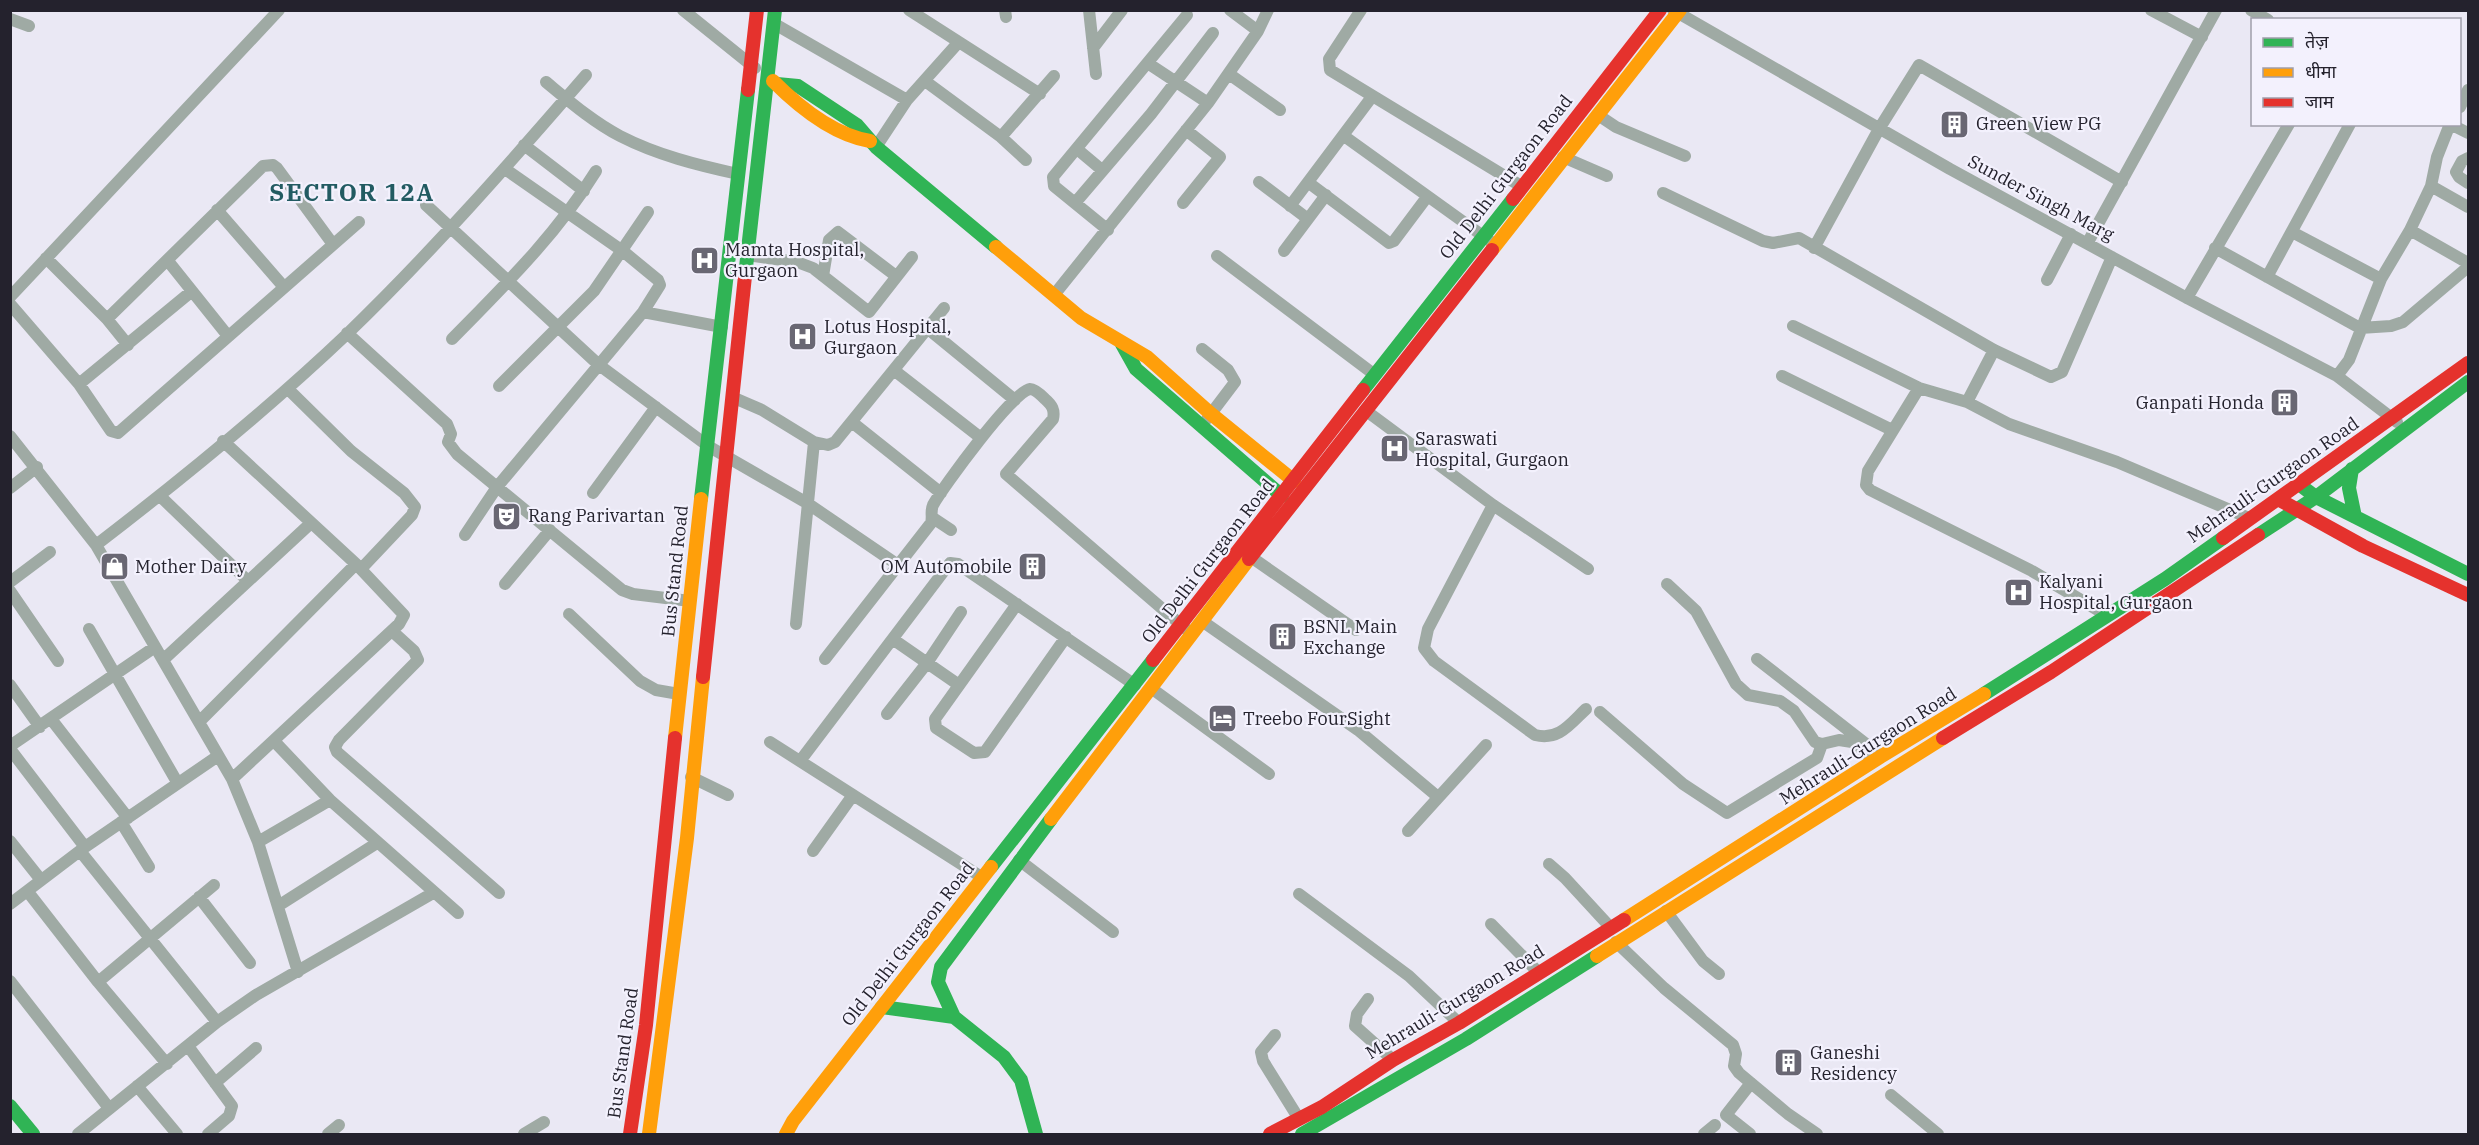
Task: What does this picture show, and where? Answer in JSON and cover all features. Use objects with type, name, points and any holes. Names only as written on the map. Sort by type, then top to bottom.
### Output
[{"type":"main road","name":"Bus Stand Road","points":[[630,1134],[646,1025],[679,694],[757,10]]},
{"type":"main road","name":"Old Delhi Gurgaon Road","points":[[954,1017],[938,982],[941,967],[1151,687],[1187,630],[1282,496],[1660,10]]},
{"type":"main road","name":"Old Delhi Gurgaon Road","points":[[786,1134],[793,1121],[1135,685],[1187,630],[1202,621],[1677,12]]},
{"type":"main road","name":"Bus Stand Road","points":[[649,1134],[687,838],[691,777],[747,255],[772,80],[774,17]]},
{"type":"main road","points":[[772,80],[798,86],[857,125],[873,144],[1081,318],[1147,357],[1210,413],[1294,481]]},
{"type":"main road","points":[[1122,344],[1136,369],[1282,496]]},
{"type":"main road","name":"Mehrauli-Gurgaon Road","points":[[1270,1134],[1459,1023],[2108,616],[2300,485],[2469,363]]},
{"type":"main road","name":"Mehrauli-Gurgaon Road","points":[[1302,1134],[1447,1050],[1895,767],[2051,672],[2316,497],[2469,382]]},
{"type":"main road","points":[[2352,469],[2349,488],[2355,517]]},
{"type":"main road","points":[[2300,485],[2316,497],[2469,574]]},
{"type":"main road","points":[[2278,499],[2295,510],[2469,595]]},
{"type":"main road","points":[[1880,757],[1895,767]]},
{"type":"main road","points":[[666,834],[687,838]]},
{"type":"main road","points":[[1014,838],[1028,848]]},
{"type":"main road","points":[[1559,960],[1570,972]]},
{"type":"main road","points":[[882,1007],[954,1017],[1015,1069],[1036,1134]]},
{"type":"main road","points":[[10,1106],[33,1134]]},
{"type":"street","points":[[10,297],[279,10]]},
{"type":"street","points":[[683,10],[751,66],[772,80]]},
{"type":"street","points":[[909,10],[957,44],[1040,94]]},
{"type":"street","points":[[1089,10],[1096,74]]},
{"type":"street","points":[[1093,48],[1122,10]]},
{"type":"street","points":[[1230,10],[1258,31]]},
{"type":"street","points":[[1054,295],[1208,104],[1258,31],[1268,10]]},
{"type":"street","points":[[1361,10],[1329,59],[1328,65],[1343,80],[1371,98],[1521,186]]},
{"type":"street","points":[[2151,10],[2202,37]]},
{"type":"street","points":[[2088,242],[2216,10]]},
{"type":"street","points":[[2251,10],[2265,18]]},
{"type":"street","name":"Sunder Singh Marg","points":[[1677,12],[1879,129],[2187,298],[2337,376],[2405,429]]},
{"type":"street","points":[[1107,230],[1051,181],[1187,15]]},
{"type":"street","points":[[774,17],[907,100]]},
{"type":"street","points":[[10,19],[29,26]]},
{"type":"street","points":[[1075,203],[1176,82],[1213,33]]},
{"type":"street","points":[[873,144],[907,100],[957,44]]},
{"type":"street","points":[[1149,64],[1208,104]]},
{"type":"street","points":[[1814,248],[1879,129],[1919,65],[2122,182]]},
{"type":"street","points":[[96,545],[160,496],[288,389],[347,333],[505,169],[586,75]]},
{"type":"street","points":[[1229,75],[1280,110]]},
{"type":"street","points":[[1001,136],[1054,76]]},
{"type":"street","points":[[925,81],[1001,136],[1026,160]]},
{"type":"street","points":[[546,82],[619,136],[677,160],[738,174]]},
{"type":"street","points":[[2461,105],[2469,90]]},
{"type":"street","points":[[1290,206],[1371,98]]},
{"type":"street","points":[[1598,115],[1616,127],[1685,156]]},
{"type":"street","points":[[2187,298],[2288,126]]},
{"type":"street","points":[[2267,277],[2349,126]]},
{"type":"street","points":[[2337,376],[2349,360],[2381,279],[2410,230],[2431,186],[2437,157],[2449,126]]},
{"type":"street","points":[[2454,126],[2469,133]]},
{"type":"street","points":[[1183,203],[1220,157],[1186,130]]},
{"type":"street","points":[[1344,136],[1496,245]]},
{"type":"street","points":[[524,145],[584,191]]},
{"type":"street","points":[[1077,149],[1102,170]]},
{"type":"street","points":[[1563,157],[1606,176]]},
{"type":"street","points":[[2437,157],[2457,169],[2459,177],[2469,183]]},
{"type":"street","points":[[2457,169],[2462,161],[2469,158]]},
{"type":"street","points":[[107,319],[259,169],[273,165],[332,243]]},
{"type":"street","points":[[465,535],[498,487],[659,290],[658,280],[624,252],[505,169]]},
{"type":"street","points":[[452,339],[508,282],[568,214],[596,171]]},
{"type":"street","points":[[1259,182],[1308,219]]},
{"type":"street","points":[[1309,183],[1389,243],[1394,241],[1427,197]]},
{"type":"street","points":[[2431,186],[2469,207]]},
{"type":"street","points":[[1663,194],[1763,241],[1773,243],[1799,238],[1994,350],[2051,377],[2062,372],[2112,257]]},
{"type":"street","points":[[1284,250],[1326,195]]},
{"type":"street","points":[[426,205],[599,364],[708,446],[807,503],[898,565]]},
{"type":"street","points":[[217,210],[283,286]]},
{"type":"street","points":[[499,386],[594,291],[624,252],[648,212]]},
{"type":"street","points":[[10,304],[79,384],[111,431],[118,433],[358,222]]},
{"type":"street","points":[[2215,248],[2360,328],[2391,326],[2403,322],[2469,265],[2410,230]]},
{"type":"street","points":[[823,276],[829,240],[838,232],[896,276]]},
{"type":"street","points":[[2292,232],[2381,279]]},
{"type":"street","points":[[2047,280],[2071,234]]},
{"type":"street","points":[[747,255],[797,262],[813,268],[870,312],[912,257]]},
{"type":"street","points":[[1217,256],[1375,375]]},
{"type":"street","points":[[46,258],[107,319],[128,345]]},
{"type":"street","points":[[168,261],[228,336]]},
{"type":"street","points":[[79,384],[192,291]]},
{"type":"street","points":[[732,397],[770,415],[814,442],[828,445],[835,442],[853,423],[944,308]]},
{"type":"street","points":[[643,312],[722,327]]},
{"type":"street","points":[[1793,326],[1919,388],[1967,402],[2009,424],[2117,462],[2249,518]]},
{"type":"street","points":[[927,328],[1015,400]]},
{"type":"street","points":[[347,333],[447,424],[451,429],[450,447],[627,592],[690,601]]},
{"type":"street","points":[[1201,427],[1235,382],[1228,370],[1202,349]]},
{"type":"street","points":[[1967,402],[1994,350]]},
{"type":"street","points":[[895,371],[981,438]]},
{"type":"street","points":[[1782,376],[1892,430]]},
{"type":"street","points":[[1919,388],[1868,471],[1866,485],[1870,490],[2032,571],[2108,616]]},
{"type":"street","points":[[200,721],[412,515],[415,507],[405,493],[351,451],[288,389]]},
{"type":"street","points":[[825,659],[933,518],[932,509],[941,493],[981,438],[1015,400],[1033,389],[1048,401],[1054,413],[1053,419],[1006,474],[1187,630]]},
{"type":"street","points":[[593,493],[656,406]]},
{"type":"street","points":[[1365,410],[1493,505],[1588,569]]},
{"type":"street","points":[[853,423],[941,493]]},
{"type":"street","points":[[10,436],[37,467],[96,545],[232,779],[258,842],[298,972]]},
{"type":"street","points":[[224,441],[359,567],[404,615],[392,631],[232,779]]},
{"type":"street","points":[[796,624],[814,442]]},
{"type":"street","points":[[10,488],[37,467]]},
{"type":"street","points":[[160,496],[248,581]]},
{"type":"street","points":[[1493,505],[1428,629],[1424,648],[1434,661],[1535,735],[1548,738],[1561,733],[1586,709]]},
{"type":"street","points":[[933,518],[951,530]]},
{"type":"street","points":[[163,660],[310,523]]},
{"type":"street","points":[[505,584],[550,530]]},
{"type":"street","points":[[10,582],[51,552]]},
{"type":"street","points":[[1251,557],[1356,630]]},
{"type":"street","points":[[800,762],[950,563],[958,564],[1135,685]]},
{"type":"street","points":[[1667,584],[1696,611],[1736,684],[1748,695],[1780,701],[1794,711],[1815,742],[1822,744],[1839,740],[1851,742],[1880,757]]},
{"type":"street","points":[[10,591],[58,661]]},
{"type":"street","points":[[1017,603],[935,719],[934,724],[974,753],[981,754],[990,746],[1066,637]]},
{"type":"street","points":[[887,714],[927,663],[961,612]]},
{"type":"street","points":[[569,614],[648,687],[679,694]]},
{"type":"street","points":[[1202,621],[1358,730],[1438,797]]},
{"type":"street","points":[[89,629],[177,782]]},
{"type":"street","points":[[392,631],[414,651],[418,660],[339,740],[335,747],[337,752],[499,893]]},
{"type":"street","points":[[894,640],[959,685]]},
{"type":"street","points":[[154,646],[117,675],[10,748],[148,938],[217,1022]]},
{"type":"street","points":[[1757,659],[1864,740],[1880,757]]},
{"type":"street","points":[[10,685],[40,727]]},
{"type":"street","points":[[1151,687],[1269,774]]},
{"type":"street","points":[[1600,712],[1683,784],[1726,813],[1817,758],[1822,744]]},
{"type":"street","points":[[51,719],[124,820],[149,867]]},
{"type":"street","points":[[274,741],[330,800],[458,914]]},
{"type":"street","points":[[770,742],[983,878]]},
{"type":"street","points":[[1408,831],[1486,745]]},
{"type":"street","points":[[10,903],[82,849],[218,756]]},
{"type":"street","points":[[691,777],[728,795]]},
{"type":"street","points":[[813,850],[853,795]]},
{"type":"street","points":[[258,842],[330,800]]},
{"type":"street","points":[[10,841],[42,880]]},
{"type":"street","points":[[278,906],[377,843]]},
{"type":"street","points":[[1019,860],[1113,932]]},
{"type":"street","points":[[1549,864],[1611,928]]},
{"type":"street","points":[[98,982],[213,885]]},
{"type":"street","points":[[27,892],[167,1064]]},
{"type":"street","points":[[78,1134],[217,1022],[269,987],[433,893]]},
{"type":"street","points":[[1299,894],[1409,976],[1459,1023]]},
{"type":"street","points":[[199,897],[250,963]]},
{"type":"street","points":[[1666,911],[1703,962],[1719,974]]},
{"type":"street","points":[[1491,924],[1539,973]]},
{"type":"street","points":[[1616,942],[1664,988],[1733,1045],[1736,1054],[1735,1069],[1817,1134]]},
{"type":"street","points":[[10,981],[109,1108]]},
{"type":"street","points":[[1368,999],[1357,1014],[1355,1026],[1393,1060]]},
{"type":"street","points":[[1275,1035],[1261,1052],[1263,1060],[1299,1119]]},
{"type":"street","points":[[188,1046],[233,1111],[208,1134]]},
{"type":"street","points":[[215,1083],[256,1048]]},
{"type":"street","points":[[1750,1134],[1726,1115],[1751,1083]]},
{"type":"street","points":[[137,1086],[177,1134]]},
{"type":"street","points":[[1891,1095],[1938,1134]]},
{"type":"street","points":[[524,1134],[544,1122]]},
{"type":"street","points":[[328,1134],[339,1125]]},
{"type":"street","points":[[1704,1134],[1715,1125]]},
{"type":"traffic: fast","points":[[745,276],[775,10]]},
{"type":"traffic: fast","points":[[777,84],[798,86],[857,125],[876,147],[996,247]]},
{"type":"traffic: fast","points":[[701,499],[748,90]]},
{"type":"traffic: fast","points":[[1363,390],[1513,199]]},
{"type":"traffic: fast","points":[[1122,344],[1136,369],[1282,496]]},
{"type":"traffic: fast","points":[[2258,535],[2316,497],[2468,382]]},
{"type":"traffic: fast","points":[[2352,469],[2349,488],[2355,517]]},
{"type":"traffic: fast","points":[[2300,485],[2316,497],[2468,574]]},
{"type":"traffic: fast","points":[[1984,694],[2165,579],[2223,538]]},
{"type":"traffic: fast","points":[[991,867],[1153,660]]},
{"type":"traffic: fast","points":[[954,1017],[938,982],[941,967],[1051,819]]},
{"type":"traffic: fast","points":[[1302,1134],[1466,1039],[1597,956]]},
{"type":"traffic: fast","points":[[882,1007],[954,1017],[1004,1057],[1021,1080],[1036,1134]]},
{"type":"traffic: fast","points":[[10,1106],[33,1134]]},
{"type":"traffic: slow","points":[[1492,250],[1680,10]]},
{"type":"traffic: slow","points":[[773,81],[817,118],[843,133],[870,141]]},
{"type":"traffic: slow","points":[[996,247],[1081,318],[1147,357],[1210,413],[1294,481]]},
{"type":"traffic: slow","points":[[675,738],[701,499]]},
{"type":"traffic: slow","points":[[1051,819],[1249,559]]},
{"type":"traffic: slow","points":[[649,1134],[687,838],[703,677]]},
{"type":"traffic: slow","points":[[1624,920],[1880,757],[1984,694]]},
{"type":"traffic: slow","points":[[1597,956],[1943,738]]},
{"type":"traffic: slow","points":[[786,1134],[793,1121],[991,867]]},
{"type":"traffic: jam","points":[[748,90],[757,10]]},
{"type":"traffic: jam","points":[[1513,199],[1660,10]]},
{"type":"traffic: jam","points":[[1249,559],[1492,250]]},
{"type":"traffic: jam","points":[[703,677],[745,276]]},
{"type":"traffic: jam","points":[[2223,538],[2468,363]]},
{"type":"traffic: jam","points":[[1153,660],[1363,390]]},
{"type":"traffic: jam","points":[[2278,499],[2363,546],[2468,595]]},
{"type":"traffic: jam","points":[[1943,738],[2051,672],[2258,535]]},
{"type":"traffic: jam","points":[[630,1134],[646,1025],[675,738]]},
{"type":"traffic: jam","points":[[1270,1134],[1322,1107],[1393,1060],[1459,1023],[1624,920]]},
{"type":"place","name":"Green View PG","points":[[1955,124]]},
{"type":"place","name":"Mamta Hospital, Gurgaon","points":[[704,260]]},
{"type":"place","name":"Lotus Hospital, Gurgaon","points":[[803,337]]},
{"type":"place","name":"Ganpati Honda","points":[[2285,403]]},
{"type":"place","name":"Saraswati Hospital, Gurgaon","points":[[1394,449]]},
{"type":"place","name":"Rang Parivartan","points":[[507,516]]},
{"type":"place","name":"Mother Dairy","points":[[114,567]]},
{"type":"place","name":"OM Automobile","points":[[1033,567]]},
{"type":"place","name":"Kalyani Hospital, Gurgaon","points":[[2018,592]]},
{"type":"place","name":"BSNL Main Exchange","points":[[1282,637]]},
{"type":"place","name":"Treebo FourSight","points":[[1222,719]]},
{"type":"place","name":"Ganeshi Residency","points":[[1789,1063]]},
{"type":"district","name":"SECTOR 12A","points":[[352,193]]}]
